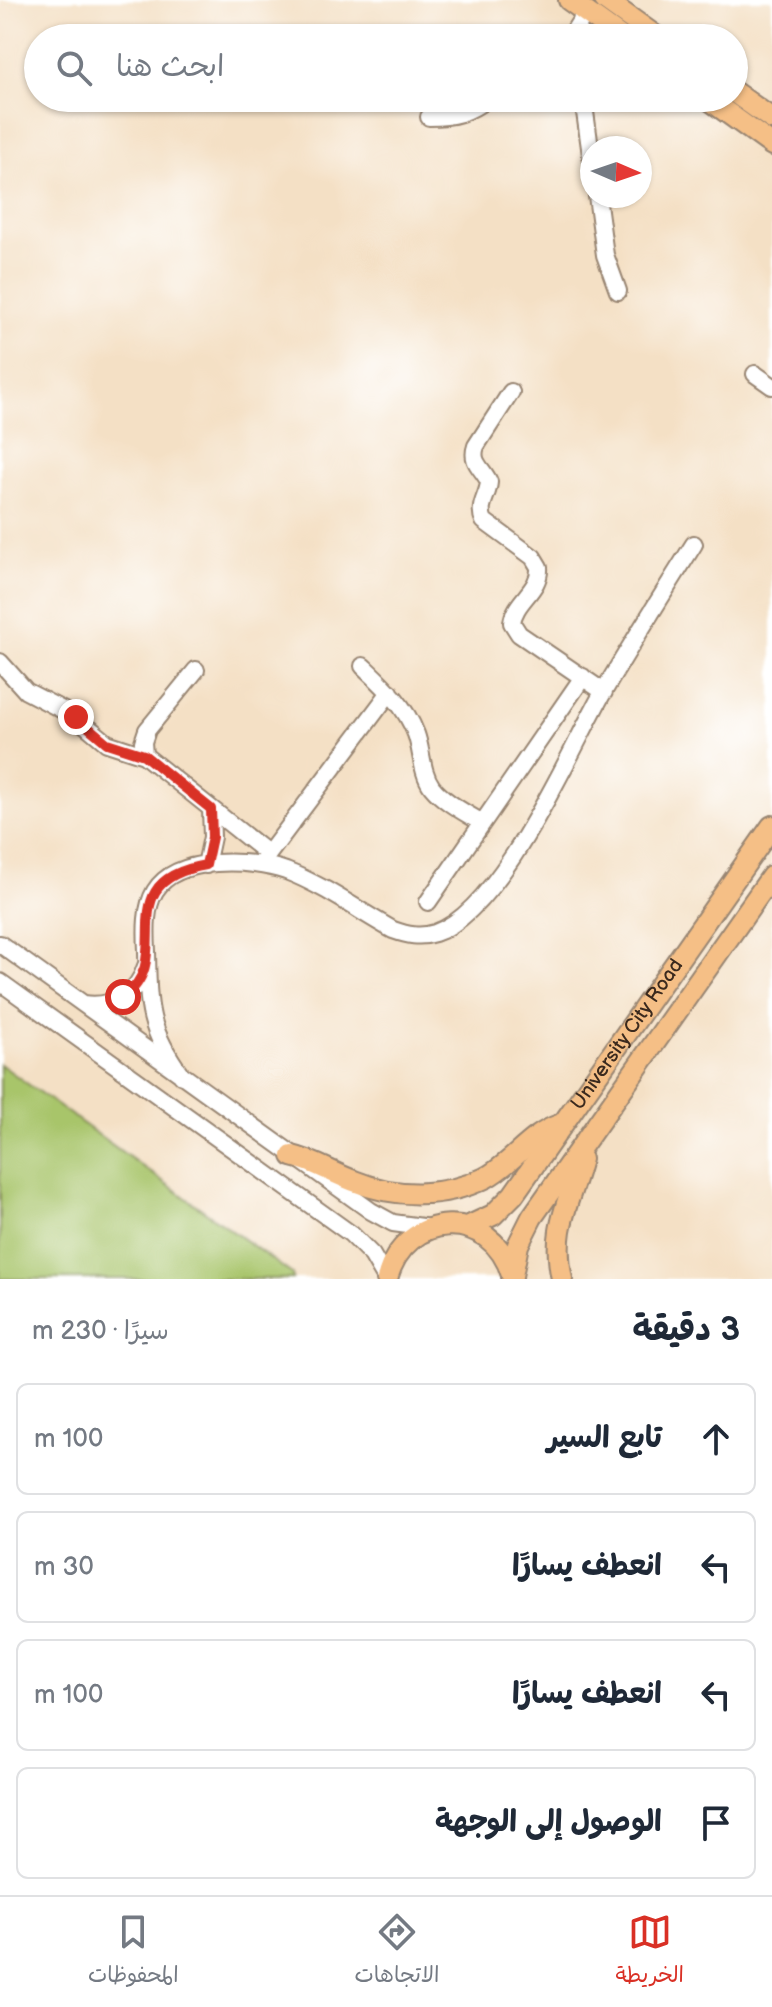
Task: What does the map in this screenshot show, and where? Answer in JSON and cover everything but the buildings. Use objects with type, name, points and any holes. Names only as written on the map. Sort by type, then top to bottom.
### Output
[{"type":"main road","points":[[569,0],[603,24]]},
{"type":"main road","points":[[605,0],[638,24]]},
{"type":"main road","points":[[748,102],[772,119]]},
{"type":"main road","points":[[726,112],[772,145]]},
{"type":"main road","name":"University City Road","points":[[467,1227],[485,1220],[507,1202],[772,826]]},
{"type":"main road","name":"University City Road","points":[[512,1277],[515,1255],[527,1226],[772,876]]},
{"type":"main road","points":[[292,1156],[370,1187],[389,1192],[428,1193],[457,1188],[484,1178],[516,1157],[541,1134],[563,1124]]},
{"type":"main road","points":[[562,1279],[559,1231],[583,1145]]},
{"type":"main road","points":[[387,1279],[397,1253],[406,1242],[430,1228],[442,1225],[467,1227],[488,1237],[503,1254],[512,1277]]},
{"type":"street","points":[[579,24],[586,12]]},
{"type":"street","points":[[429,117],[466,112]]},
{"type":"street","points":[[585,112],[588,136]]},
{"type":"street","points":[[599,208],[605,255],[618,291]]},
{"type":"street","points":[[755,374],[772,386]]},
{"type":"street","points":[[511,392],[474,450],[477,465],[489,482],[481,505],[481,516],[487,525],[533,557],[539,567],[537,583],[513,615],[514,628],[604,692]]},
{"type":"street","points":[[0,662],[26,691],[76,717],[107,743],[144,755],[211,809],[264,860],[393,930],[408,936],[423,936],[437,933],[467,912],[487,891],[524,839],[604,692],[694,544]]},
{"type":"street","points":[[363,666],[390,692],[410,720],[433,789],[482,823]]},
{"type":"street","points":[[144,755],[143,742],[147,730],[196,670]]},
{"type":"street","points":[[428,902],[583,677]]},
{"type":"street","points":[[182,1076],[163,1050],[149,1005],[148,911],[154,894],[173,875],[206,865],[264,860],[390,692]]},
{"type":"street","points":[[206,865],[212,837],[211,809]]},
{"type":"street","points":[[0,944],[381,1218],[405,1226],[430,1228]]},
{"type":"street","points":[[83,1004],[99,1005],[123,997],[136,986],[147,964]]},
{"type":"street","points":[[2,985],[351,1234],[372,1255],[387,1279]]},
{"type":"green space","points":[[0,1064],[292,1274],[293,1279],[0,1279]]},
{"type":"route","points":[[76,717],[112,746],[144,755],[211,809],[212,837],[206,865],[173,875],[159,886],[148,911],[147,964],[136,986],[123,997]]}]
